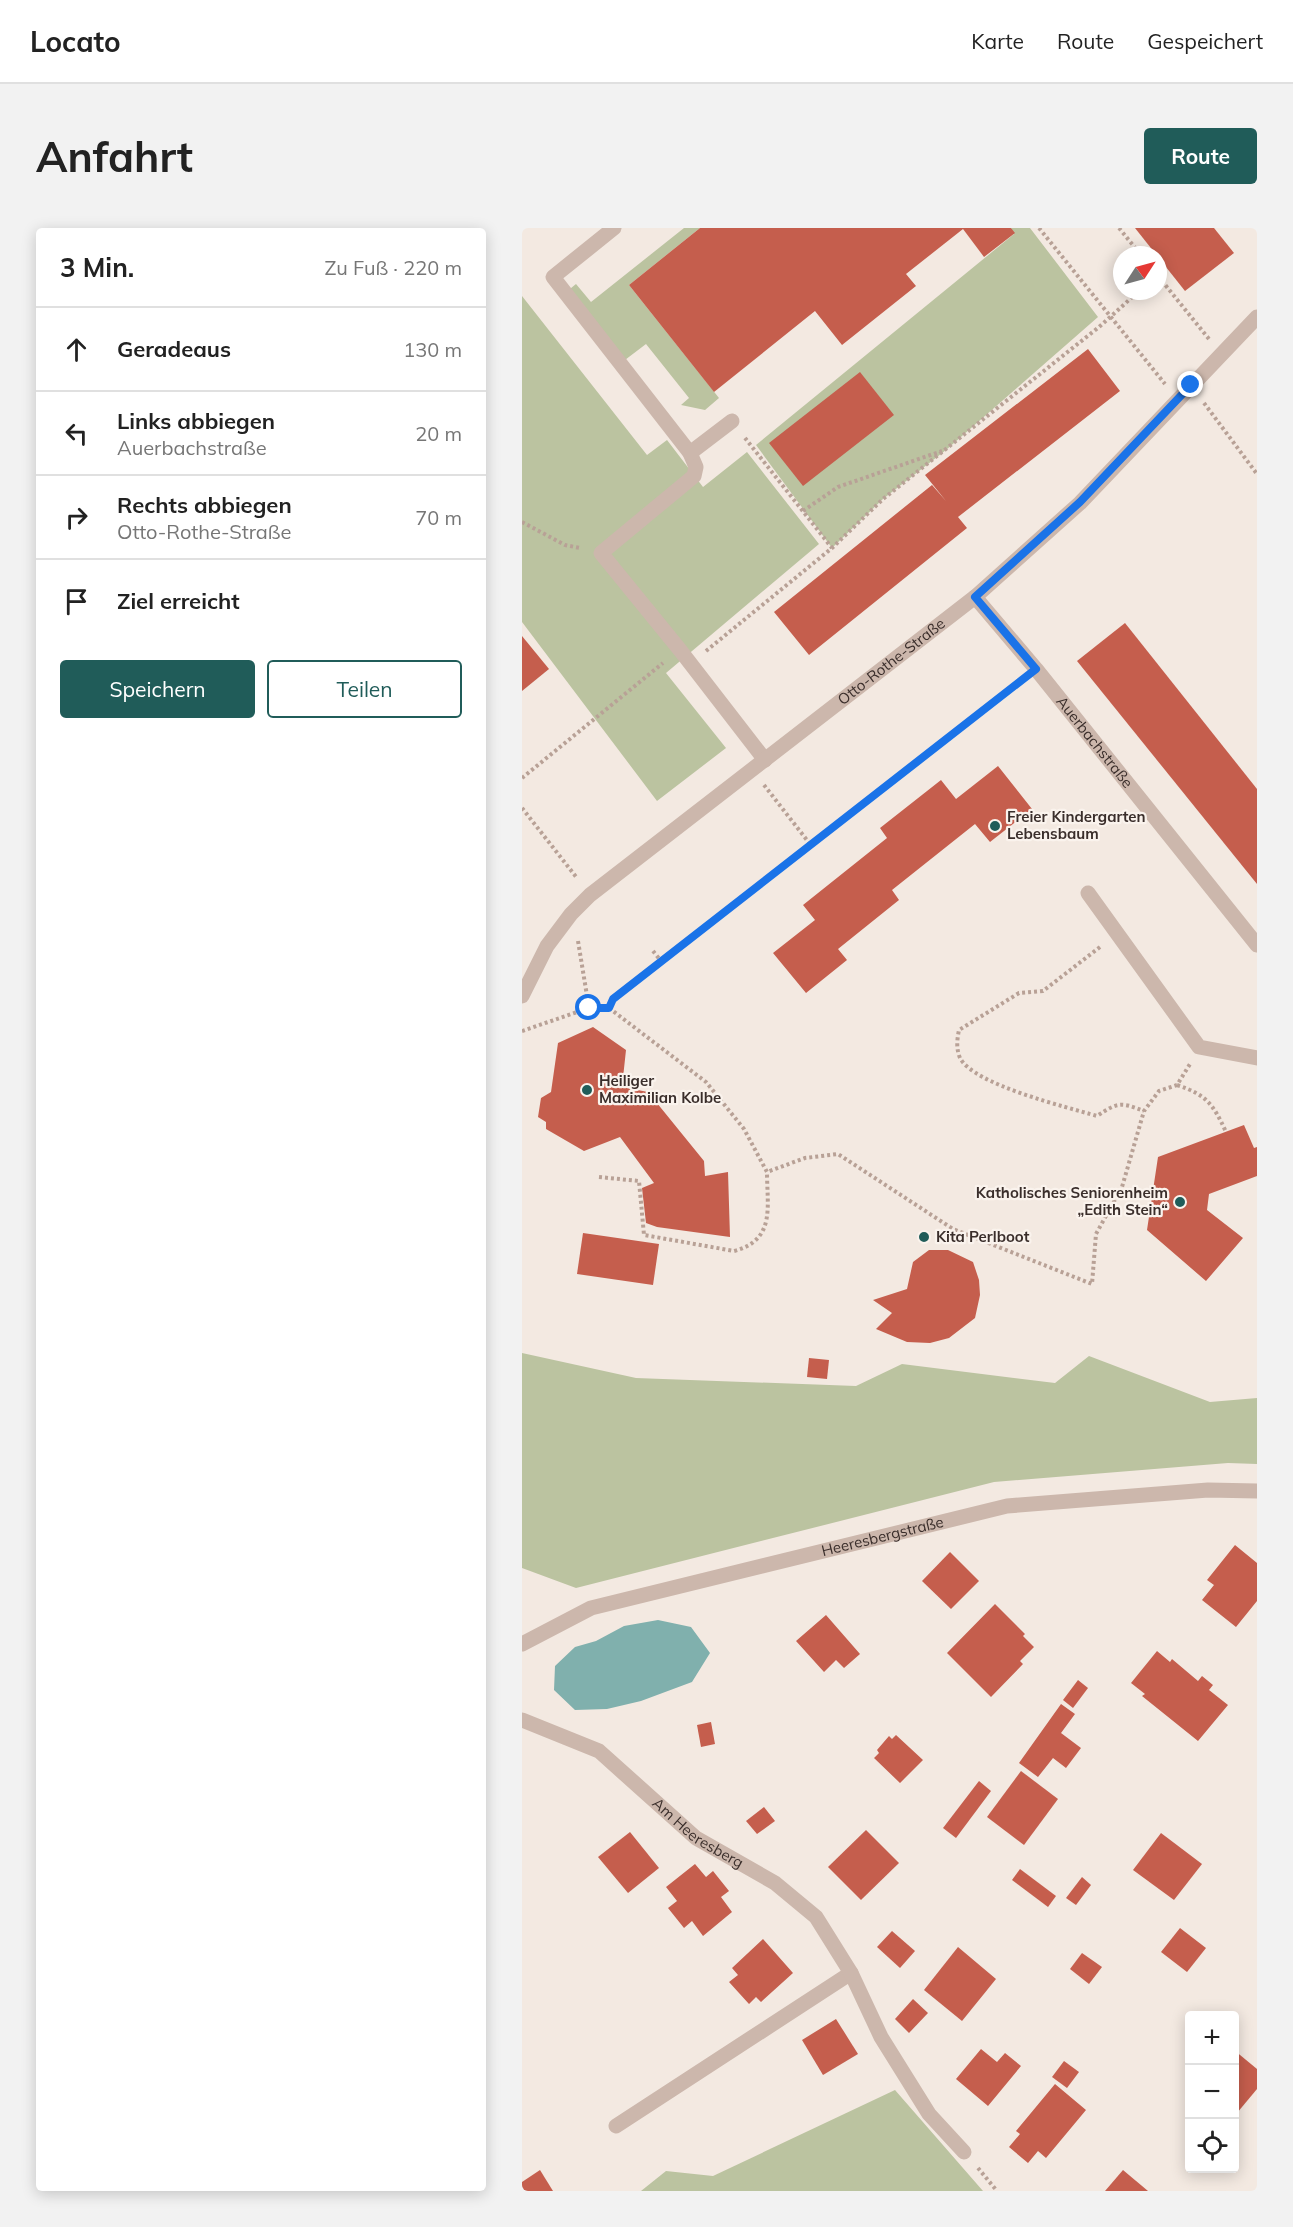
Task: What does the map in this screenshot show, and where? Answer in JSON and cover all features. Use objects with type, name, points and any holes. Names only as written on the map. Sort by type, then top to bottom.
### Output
[{"type":"street","points":[[614,228],[553,277],[690,453],[696,467],[694,476],[601,553],[765,760]]},
{"type":"street","name":"Otto-Rothe-Straße","points":[[522,996],[547,946],[590,895],[975,597],[1080,502],[1257,317]]},
{"type":"street","points":[[690,453],[732,421]]},
{"type":"street","name":"Auerbachstraße","points":[[975,597],[1036,669],[1257,945]]},
{"type":"street","points":[[1088,893],[1199,1047],[1257,1058]]},
{"type":"street","name":"Heeresbergstraße","points":[[522,1644],[591,1608],[1007,1506],[1208,1490],[1257,1491]]},
{"type":"street","name":"Am Heeresberg","points":[[522,1720],[599,1751],[696,1838],[775,1882],[816,1917],[851,1972],[881,2037],[929,2114],[964,2152]]},
{"type":"street","points":[[616,2126],[851,1972]]},
{"type":"path","points":[[1039,228],[1178,400]]},
{"type":"path","points":[[1119,228],[1134,246]]},
{"type":"path","points":[[1167,287],[1221,353]]},
{"type":"path","points":[[691,664],[832,548],[883,499],[1129,300]]},
{"type":"path","points":[[1191,385],[1257,474]]},
{"type":"path","points":[[732,421],[832,548]]},
{"type":"path","points":[[803,511],[838,487],[946,450]]},
{"type":"path","points":[[522,522],[565,545],[601,553]]},
{"type":"path","points":[[522,778],[680,650]]},
{"type":"path","points":[[609,1008],[613,999],[1036,669]]},
{"type":"path","points":[[768,791],[810,844]]},
{"type":"path","points":[[522,808],[590,895]]},
{"type":"path","points":[[1117,934],[1043,991],[1019,993],[959,1030],[956,1044],[961,1060],[980,1076],[1033,1098],[1097,1116],[1123,1103],[1144,1112]]},
{"type":"path","points":[[579,946],[589,1008]]},
{"type":"path","points":[[653,951],[661,961]]},
{"type":"path","points":[[522,1031],[589,1008],[609,1008],[706,1082],[744,1129],[767,1172],[767,1222],[761,1237],[748,1248],[734,1251],[644,1235],[639,1181],[598,1177]]},
{"type":"path","points":[[1177,1085],[1199,1047]]},
{"type":"path","points":[[767,1172],[805,1158],[838,1154],[953,1229],[1092,1284],[1096,1234],[1122,1187],[1144,1112],[1159,1091],[1177,1085],[1192,1090],[1215,1107],[1226,1132]]},
{"type":"path","points":[[964,2152],[998,2191]]},
{"type":"green space","points":[[684,228],[700,228],[629,285],[719,398],[705,410],[681,405],[689,398],[646,344],[621,363],[565,293],[576,284],[591,302]]},
{"type":"green space","points":[[1011,228],[1030,228],[1098,317],[946,450],[883,499],[832,548],[756,445],[1014,234]]},
{"type":"green space","points":[[522,296],[647,455],[667,440],[703,487],[747,452],[819,544],[666,673],[726,748],[657,801],[522,622]]},
{"type":"green space","points":[[522,1353],[636,1378],[856,1386],[902,1364],[1055,1383],[1089,1356],[1210,1402],[1257,1398],[1257,1464],[1228,1463],[994,1482],[576,1588],[522,1568]]},
{"type":"green space","points":[[895,2090],[983,2191],[641,2191],[666,2171],[713,2176]]},
{"type":"water","points":[[658,1620],[691,1627],[710,1653],[692,1682],[641,1701],[607,1709],[575,1710],[554,1690],[555,1666],[575,1647],[596,1641],[624,1626]]},
{"type":"building","points":[[700,228],[1011,228],[1015,233],[984,257],[963,229],[906,274],[916,286],[842,345],[815,311],[714,392],[629,285]]},
{"type":"building","points":[[1135,228],[1214,228],[1234,253],[1185,291],[1167,268],[1167,246],[1149,246]]},
{"type":"building","points":[[1088,349],[1120,391],[958,517],[967,528],[809,655],[774,612],[932,485],[946,501],[925,475]]},
{"type":"building","points":[[860,372],[894,415],[803,486],[769,443]]},
{"type":"building","points":[[1125,623],[1257,789],[1257,884],[1077,661]]},
{"type":"building","points":[[522,636],[549,669],[522,691]]},
{"type":"building","points":[[998,766],[1032,809],[990,842],[975,824],[892,890],[899,900],[838,949],[847,960],[806,993],[773,953],[815,920],[803,905],[887,838],[880,828],[941,780],[956,799]]},
{"type":"building","points":[[593,1027],[626,1050],[622,1087],[648,1092],[704,1161],[705,1176],[728,1172],[730,1237],[657,1227],[646,1223],[642,1188],[654,1183],[620,1137],[584,1151],[546,1129],[546,1122],[538,1117],[541,1098],[551,1092],[558,1043]]},
{"type":"building","name":"Katholisches Seniorenheim „Edith Stein“","points":[[1244,1125],[1254,1148],[1257,1147],[1257,1176],[1209,1194],[1207,1210],[1243,1238],[1206,1281],[1147,1230],[1158,1157]]},
{"type":"building","points":[[583,1233],[659,1244],[653,1285],[577,1274]]},
{"type":"building","points":[[929,1250],[948,1250],[973,1262],[979,1280],[980,1295],[975,1318],[949,1338],[930,1343],[907,1342],[876,1329],[892,1313],[873,1300],[907,1289],[913,1262]]},
{"type":"building","points":[[809,1358],[829,1360],[827,1379],[807,1377]]},
{"type":"building","points":[[1235,1545],[1257,1563],[1257,1601],[1236,1627],[1202,1600],[1214,1585],[1207,1580]]},
{"type":"building","points":[[950,1552],[979,1581],[951,1609],[922,1581]]},
{"type":"building","points":[[995,1604],[1025,1634],[1023,1636],[1034,1647],[1020,1661],[1023,1664],[991,1697],[947,1653]]},
{"type":"building","points":[[826,1615],[860,1654],[844,1668],[836,1660],[824,1672],[796,1641]]},
{"type":"building","points":[[1157,1651],[1170,1662],[1172,1659],[1198,1681],[1202,1676],[1213,1685],[1209,1690],[1228,1705],[1198,1741],[1142,1696],[1145,1694],[1131,1683]]},
{"type":"building","points":[[1078,1680],[1088,1688],[1073,1708],[1063,1700]]},
{"type":"building","points":[[1061,1704],[1075,1714],[1061,1733],[1081,1748],[1066,1768],[1053,1758],[1038,1777],[1019,1763]]},
{"type":"building","points":[[711,1722],[715,1744],[701,1747],[697,1725]]},
{"type":"building","points":[[896,1735],[923,1760],[900,1783],[874,1758],[879,1753],[877,1750],[889,1736],[892,1739]]},
{"type":"building","points":[[1021,1771],[1058,1799],[1024,1845],[987,1817]]},
{"type":"building","points":[[979,1781],[991,1791],[956,1838],[943,1828]]},
{"type":"building","points":[[764,1807],[775,1821],[757,1834],[746,1821]]},
{"type":"building","points":[[866,1830],[899,1863],[861,1900],[828,1867]]},
{"type":"building","points":[[630,1832],[659,1868],[628,1893],[598,1857]]},
{"type":"building","points":[[1161,1833],[1202,1864],[1174,1900],[1133,1870]]},
{"type":"building","points":[[695,1864],[706,1877],[713,1871],[729,1891],[721,1897],[732,1912],[703,1936],[692,1921],[684,1928],[668,1908],[677,1901],[666,1887]]},
{"type":"building","points":[[1020,1869],[1056,1896],[1048,1907],[1012,1880]]},
{"type":"building","points":[[1082,1877],[1091,1885],[1076,1905],[1066,1898]]},
{"type":"building","points":[[1180,1928],[1206,1948],[1187,1972],[1161,1952]]},
{"type":"building","points":[[892,1931],[915,1951],[900,1968],[877,1947]]},
{"type":"building","points":[[763,1939],[793,1973],[761,2002],[756,1997],[749,2004],[729,1982],[738,1975],[732,1968]]},
{"type":"building","points":[[958,1947],[996,1979],[962,2021],[924,1990]]},
{"type":"building","points":[[1082,1953],[1102,1967],[1089,1984],[1070,1969]]},
{"type":"building","points":[[913,1999],[928,2013],[909,2033],[895,2019]]},
{"type":"building","points":[[836,2019],[858,2054],[823,2075],[802,2040]]},
{"type":"building","points":[[981,2049],[997,2062],[1005,2053],[1021,2066],[988,2106],[956,2079]]},
{"type":"building","points":[[1239,2054],[1257,2069],[1257,2089],[1239,2111]]},
{"type":"building","points":[[1064,2061],[1079,2072],[1067,2088],[1052,2077]]},
{"type":"building","points":[[1055,2084],[1086,2110],[1046,2158],[1038,2151],[1028,2163],[1009,2147],[1020,2134],[1016,2131]]},
{"type":"building","points":[[540,2170],[553,2191],[522,2191],[522,2182]]},
{"type":"building","points":[[1123,2170],[1148,2191],[1105,2191]]},
{"type":"place","name":"Freier Kindergarten Lebensbaum","points":[[995,826]]},
{"type":"place","name":"Heiliger Maximilian Kolbe","points":[[587,1090]]},
{"type":"place","name":"Katholisches Seniorenheim „Edith Stein“","points":[[1180,1202]]},
{"type":"place","name":"Kita Perlboot","points":[[924,1237]]},
{"type":"route","points":[[589,1008],[609,1008],[613,999],[725,910],[1036,669],[975,597],[1080,502],[1191,385]]}]
